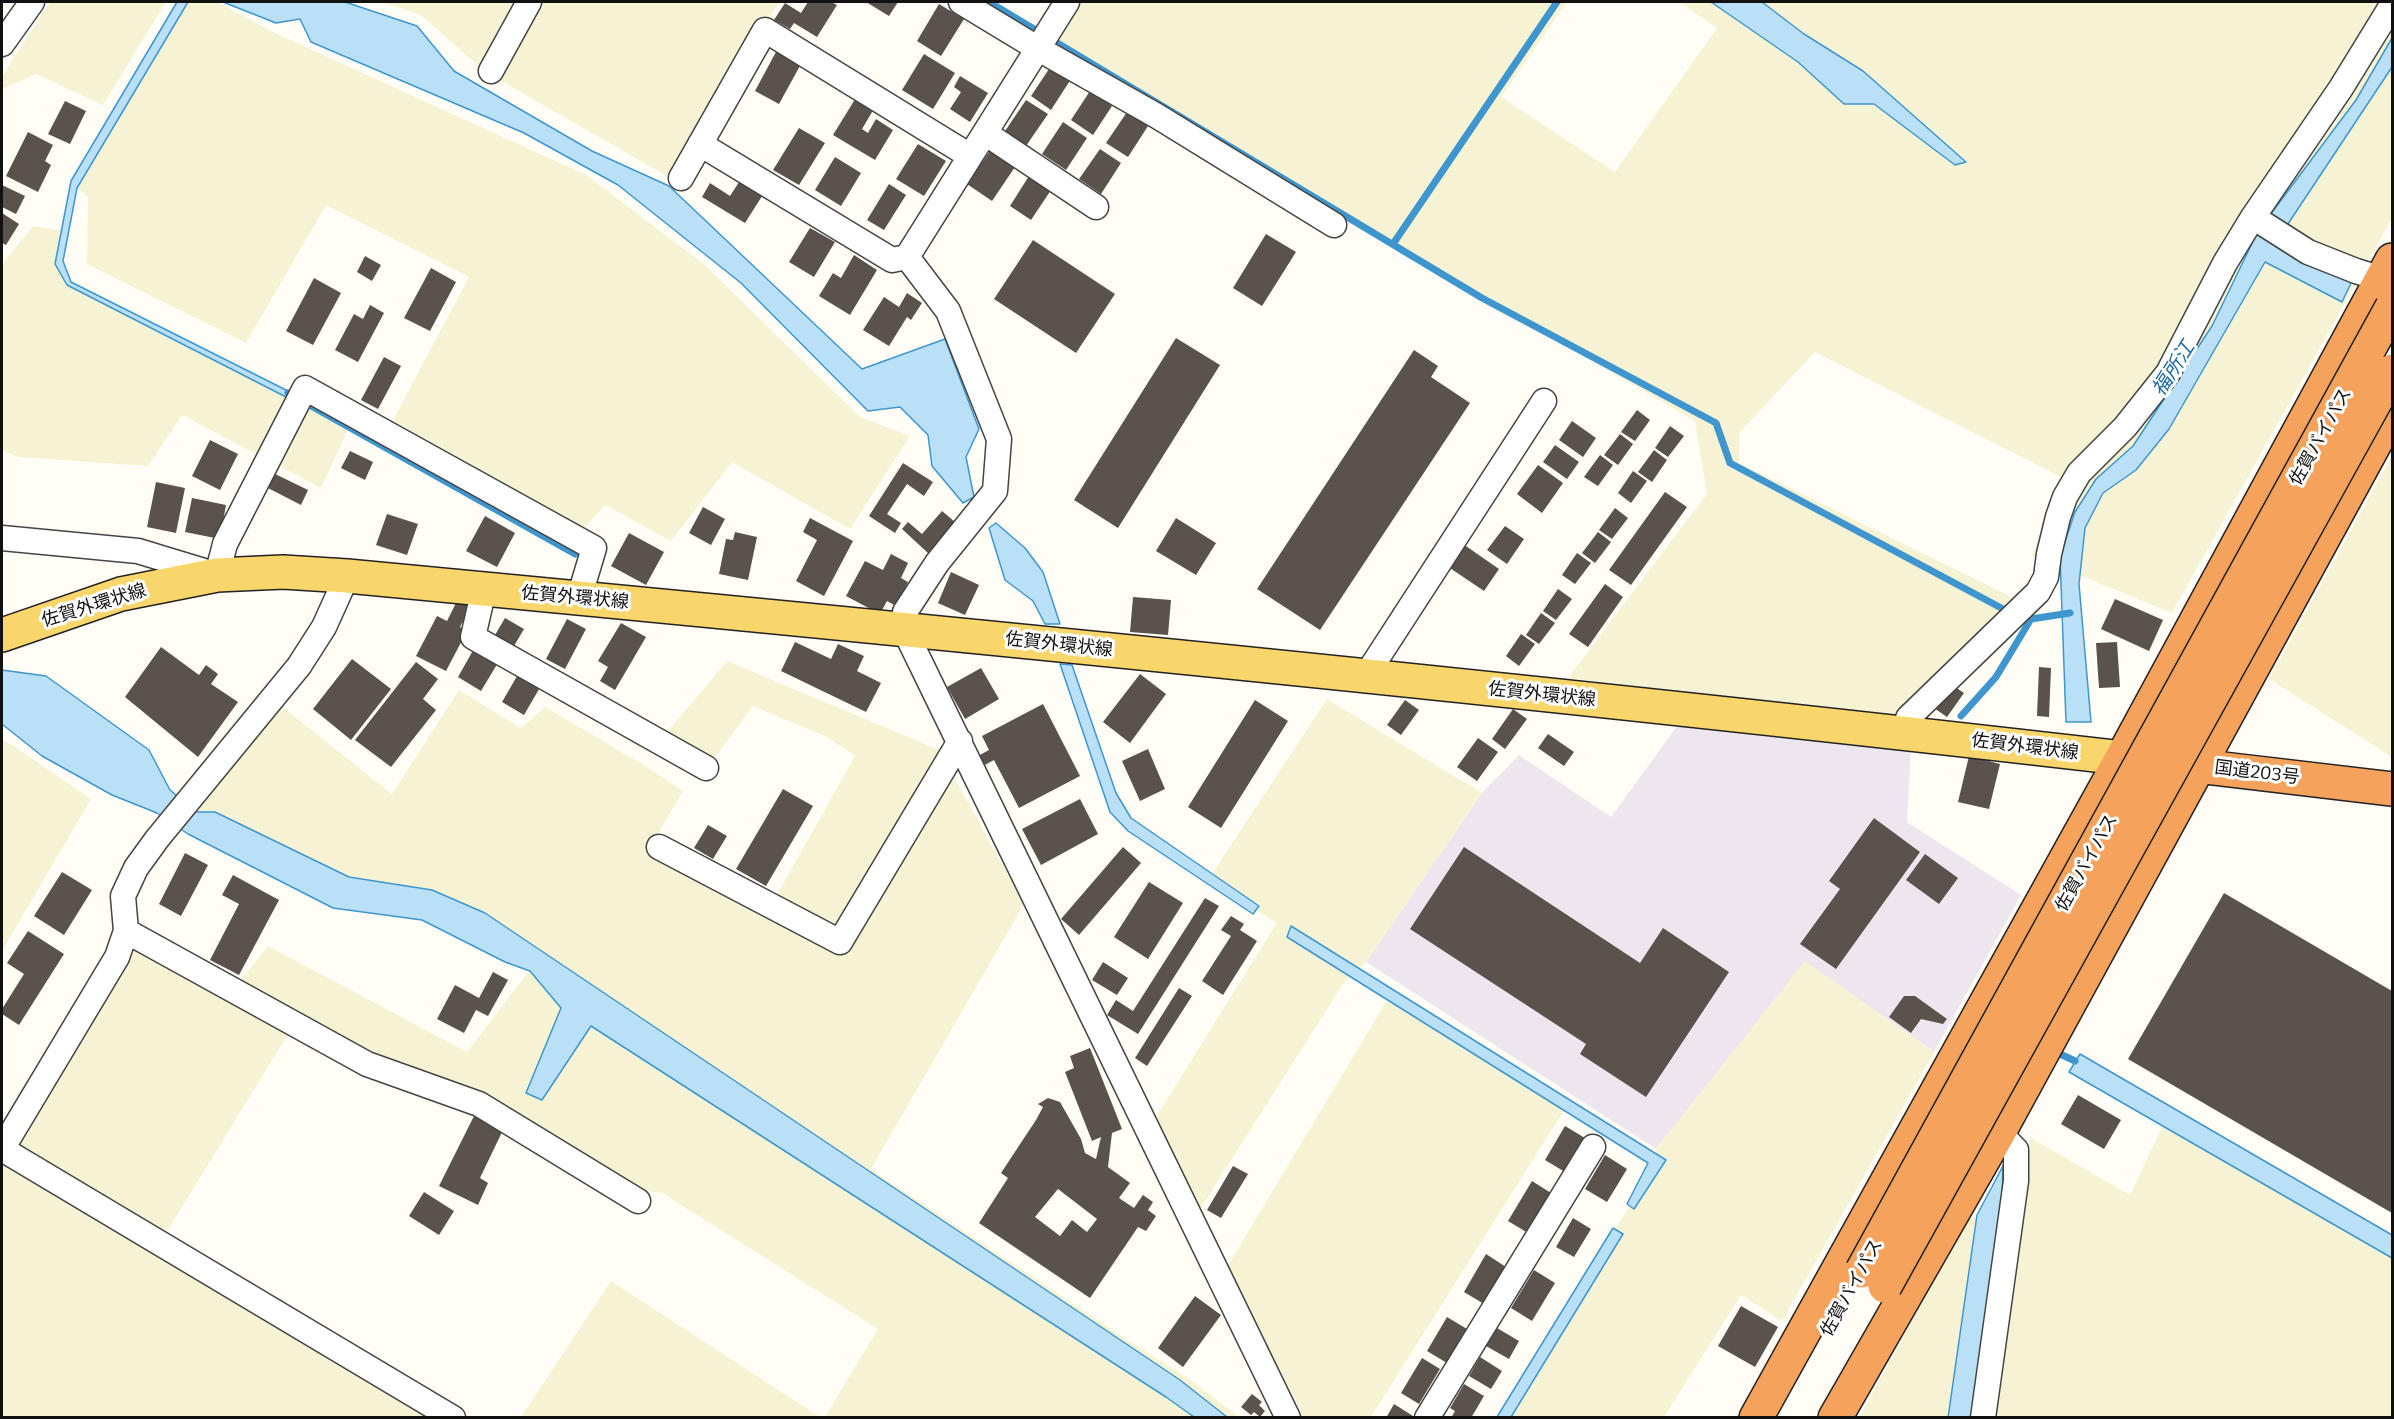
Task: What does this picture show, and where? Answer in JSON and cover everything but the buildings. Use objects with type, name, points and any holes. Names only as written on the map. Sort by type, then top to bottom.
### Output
[{"type":"highway","points":[[1755,1418],[2389,282]]},
{"type":"highway","name":"佐賀バイパス","points":[[1812,1418],[1873,1279],[2389,282]]},
{"type":"highway","name":"佐賀バイパス","points":[[1779,1418],[1873,1279],[2392,370]]},
{"type":"highway","points":[[1835,1418],[1999,1132],[2392,412]]},
{"type":"highway","name":"国道203号","points":[[2122,758],[2392,789]]},
{"type":"main road","name":"佐賀外環状線","points":[[2,636],[121,594],[217,575],[283,572],[347,576],[904,629],[1905,733],[2122,758]]},
{"type":"street","points":[[2,44],[32,2]]},
{"type":"street","points":[[491,71],[530,2]]},
{"type":"street","points":[[961,2],[1043,39],[1157,116],[1334,225]]},
{"type":"street","points":[[907,258],[1066,2]]},
{"type":"street","points":[[1905,733],[1908,718],[2038,592],[2046,577],[2053,535],[2065,497],[2079,474],[2125,427],[2168,373],[2225,263],[2253,217],[2341,88],[2392,5]]},
{"type":"street","points":[[681,178],[765,30],[970,156]]},
{"type":"street","points":[[985,133],[1096,207]]},
{"type":"street","points":[[700,144],[892,260],[907,258]]},
{"type":"street","points":[[2253,217],[2308,252],[2389,282]]},
{"type":"street","points":[[907,258],[948,311],[999,439],[995,491],[937,563],[904,612],[904,629],[1288,1418]]},
{"type":"street","points":[[2,538],[138,551],[217,575],[225,544],[300,398],[594,548],[579,598]]},
{"type":"street","points":[[1365,677],[1544,401]]},
{"type":"street","points":[[347,576],[324,627],[299,666],[136,868],[123,896],[126,932],[117,957],[2,1149],[453,1418]]},
{"type":"street","points":[[484,589],[473,637],[706,768]]},
{"type":"street","points":[[659,847],[840,942],[960,741]]},
{"type":"street","points":[[126,932],[367,1064],[479,1104],[638,1201]]},
{"type":"street","points":[[1983,1418],[2016,1181],[2016,1150],[1999,1132]]},
{"type":"street","points":[[1427,1418],[1593,1147]]},
{"type":"shaded area","points":[[50,2],[166,2],[103,105],[36,74],[2,89],[2,76]]},
{"type":"shaded area","points":[[188,2],[217,2],[273,32],[586,175],[705,265],[860,417],[910,436],[850,529],[732,462],[671,541],[605,505],[584,528],[393,420],[469,277],[326,205],[246,343],[87,264],[88,197],[77,188]]},
{"type":"shaded area","points":[[381,2],[779,2],[672,179],[484,71],[421,15]]},
{"type":"shaded area","points":[[1078,2],[1567,2],[1501,97],[1615,172],[1717,28],[1679,2],[2392,2],[2392,218],[2172,613],[2032,556],[2061,477],[1815,352],[1739,433],[1739,463],[2018,600],[1898,718],[1568,678],[1707,494],[1695,421],[1052,45]]},
{"type":"shaded area","points":[[33,226],[64,231],[57,263],[71,284],[349,427],[321,488],[182,415],[148,466],[18,457],[2,450],[2,265]]},
{"type":"shaded area","points":[[2392,456],[2392,757],[2269,679]]},
{"type":"shaded area","points":[[727,661],[939,750],[1024,904],[871,1169],[1185,1376],[1239,1417],[825,1417],[878,1329],[662,1193],[628,1188],[503,1108],[290,1031],[166,1233],[468,1417],[2,1417],[2,1131],[126,926],[237,985],[268,946],[467,1052],[529,971],[458,919],[188,817],[281,706],[392,794],[459,690],[521,728],[545,707],[644,765],[683,791],[656,837],[774,900],[855,756],[827,737],[753,706],[712,761],[662,738]]},
{"type":"shaded area","points":[[1327,699],[1482,793],[1366,962],[1343,984],[1200,1209],[1156,1117],[1277,923],[1208,880]]},
{"type":"shaded area","points":[[1680,722],[1764,736],[1911,748],[1907,822],[2021,895],[1934,1052],[1805,962],[1656,1149],[1366,962],[1482,793],[1519,755],[1611,817]]},
{"type":"shaded area","points":[[2,740],[91,799],[2,951]]},
{"type":"shaded area","points":[[1805,961],[1934,1052],[1782,1321],[1741,1295],[1664,1417],[1501,1418],[1656,1162],[1656,1149]]},
{"type":"shaded area","points":[[1390,995],[1566,1107],[1371,1417],[1304,1417],[1227,1267]]},
{"type":"shaded area","points":[[2166,1119],[2392,1248],[2392,1417],[1859,1418],[1967,1220],[1993,1214],[2031,1138],[2130,1195]]},
{"type":"shaded area","points":[[611,1281],[820,1417],[521,1417]]},
{"type":"water","points":[[177,2],[188,2],[77,188],[63,261],[71,282],[290,392],[286,397],[67,285],[55,264],[71,181]]},
{"type":"water","points":[[223,2],[345,2],[417,26],[454,71],[592,151],[669,186],[862,369],[945,339],[979,429],[966,457],[974,497],[963,503],[932,466],[928,435],[900,407],[868,411],[741,283],[618,185],[524,133],[311,42],[300,19],[276,23]]},
{"type":"water","points":[[1711,2],[1762,2],[1804,34],[1863,71],[1966,162],[1955,165],[1874,104],[1844,104],[1798,62]]},
{"type":"water","points":[[2392,38],[2392,67],[2274,245],[2303,262],[2352,281],[2342,302],[2265,262],[2169,429],[2136,470],[2103,493],[2085,528],[2079,584],[2091,722],[2066,722],[2060,556],[2075,512],[2096,479],[2133,446],[2212,326],[2258,231],[2356,100]]},
{"type":"water","points":[[996,523],[1025,548],[1043,572],[1060,624],[1045,624],[1033,601],[1005,580],[989,528]]},
{"type":"water","points":[[1060,664],[1072,665],[1116,793],[1131,818],[1259,906],[1253,914],[1128,831],[1110,812]]},
{"type":"water","points":[[2,670],[46,676],[149,750],[170,790],[196,812],[215,812],[349,877],[432,890],[485,913],[1180,1380],[1227,1417],[1194,1417],[591,1026],[542,1100],[526,1093],[561,1008],[530,971],[505,962],[422,920],[333,908],[188,834],[157,813],[112,795],[42,756],[2,724]]},
{"type":"water","points":[[1291,926],[1666,1160],[1634,1209],[1627,1204],[1648,1163],[1287,937]]},
{"type":"water","points":[[2080,1054],[2392,1235],[2392,1258],[2069,1072]]},
{"type":"water","points":[[2003,1166],[2001,1231],[1972,1417],[1948,1418],[1977,1215]]},
{"type":"water","points":[[1613,1228],[1623,1234],[1511,1417],[1497,1417]]},
{"type":"waterway","points":[[989,2],[1482,298],[1716,423],[1730,463],[2005,610]]},
{"type":"waterway","points":[[1393,244],[1557,2]]},
{"type":"waterway","points":[[288,393],[575,554]]},
{"type":"waterway","points":[[1961,716],[1996,677],[2031,619],[2070,613]]},
{"type":"waterway","points":[[2060,1054],[2075,1061]]},
{"type":"water label","name":"福所江","points":[[2174,369]]}]
